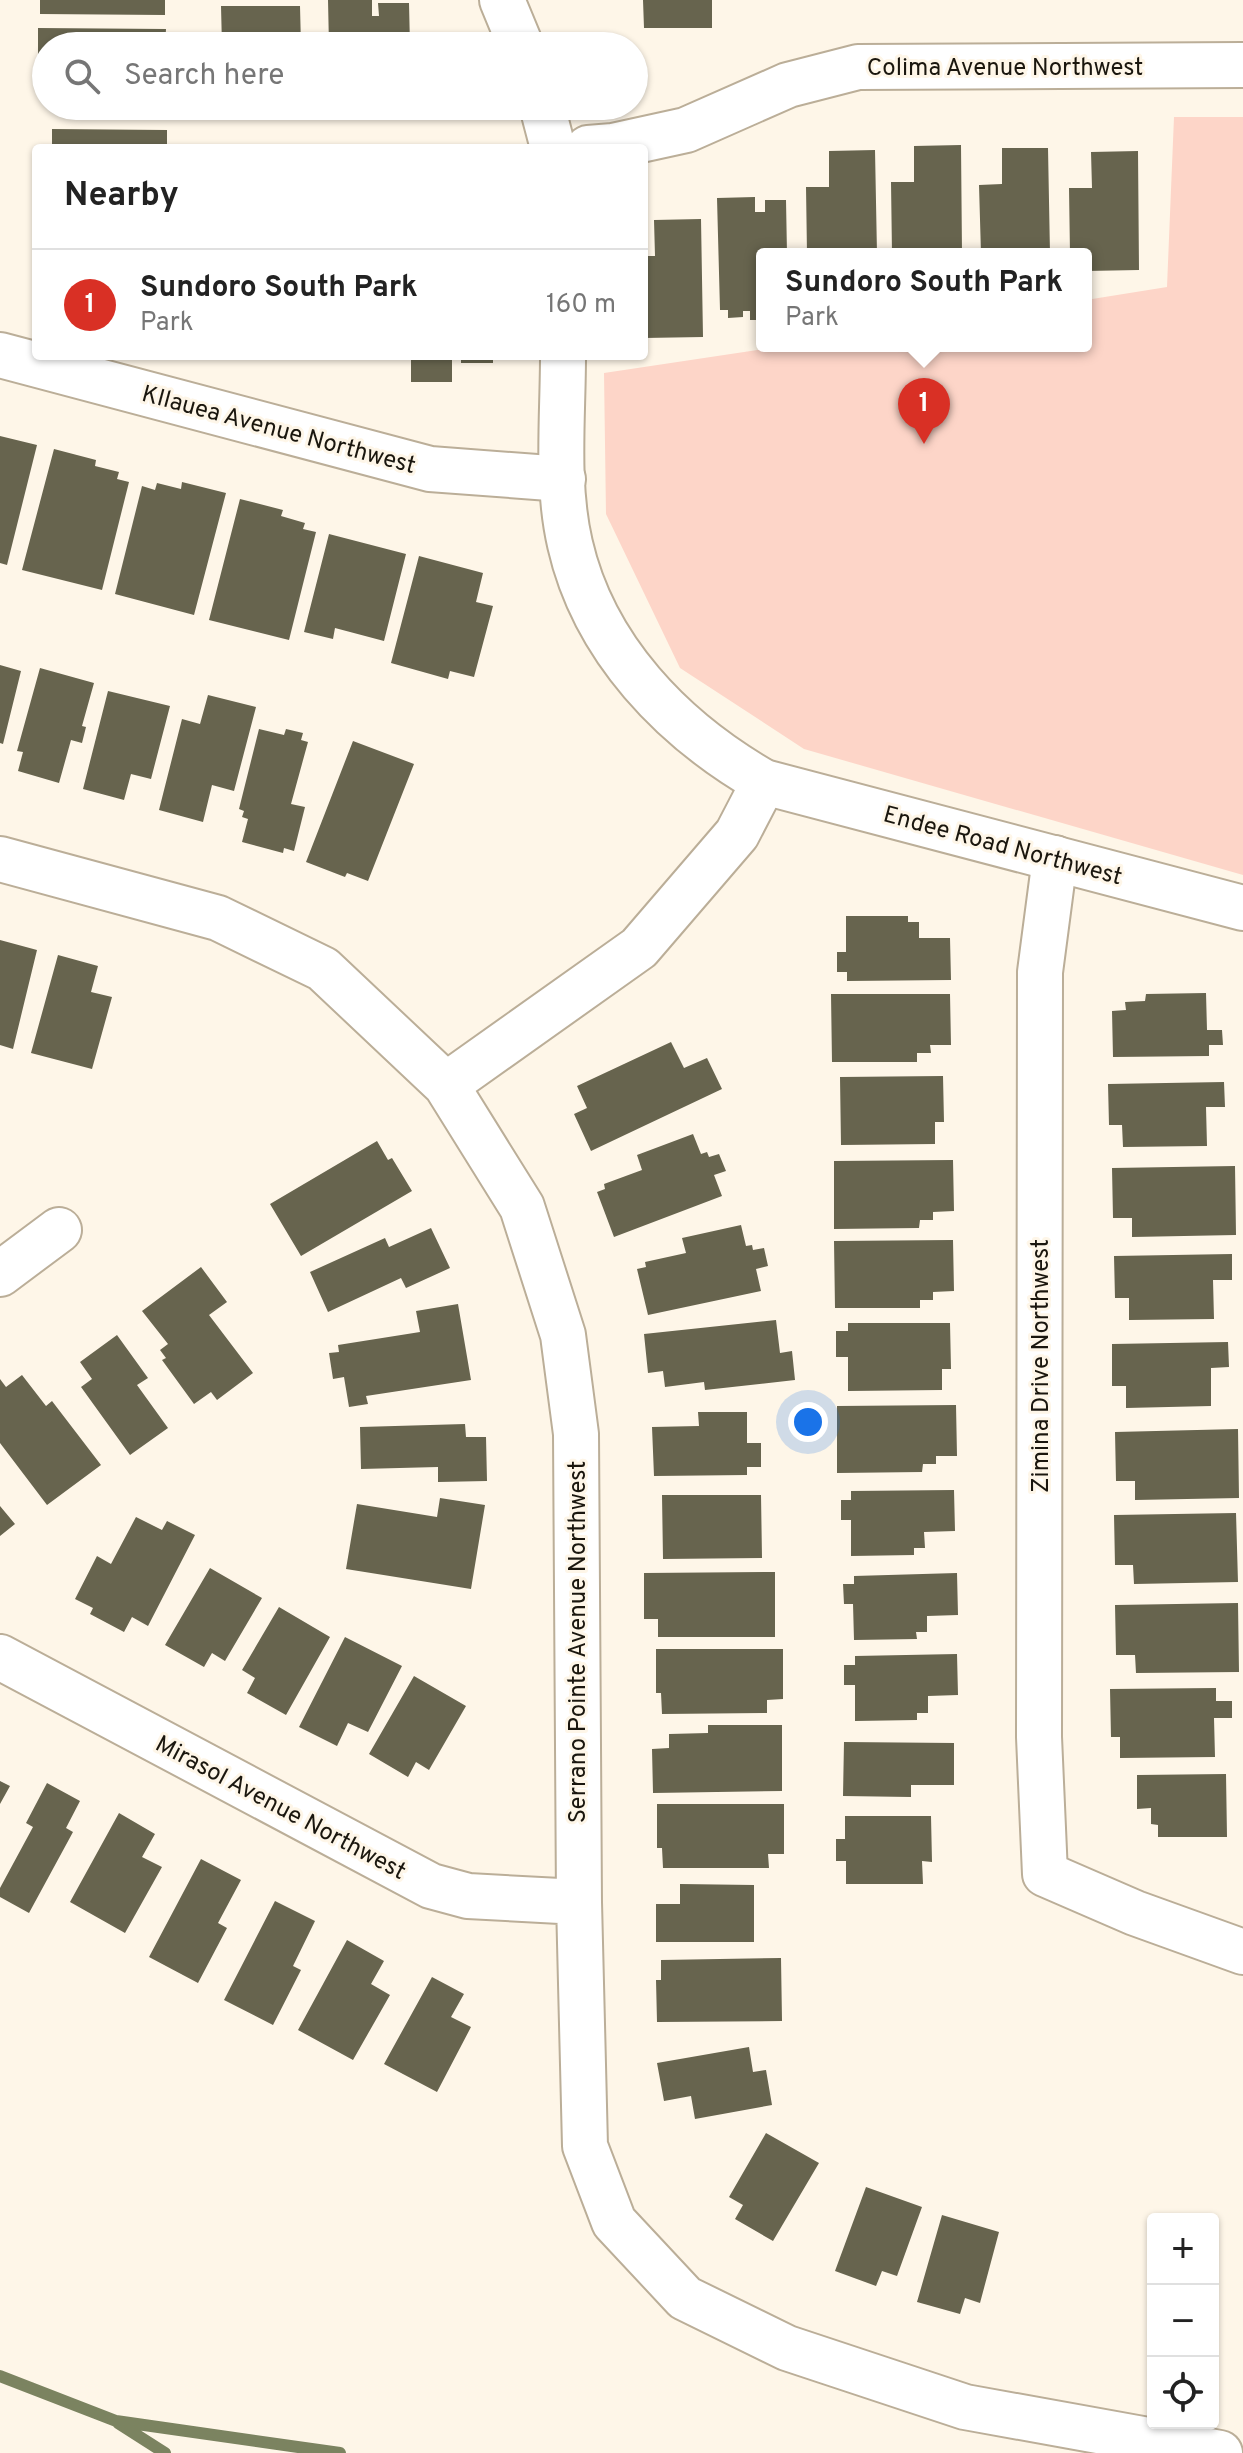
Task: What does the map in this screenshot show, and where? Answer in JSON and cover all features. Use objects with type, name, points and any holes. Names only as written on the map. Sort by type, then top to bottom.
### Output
[{"type":"street","points":[[502,0],[515,32]]},
{"type":"street","name":"Colima Avenue Northwest","points":[[622,144],[686,130],[788,85],[858,67],[1243,65]]},
{"type":"street","points":[[546,120],[552,144]]},
{"type":"street","name":"KIlauea Avenue Northwest","points":[[0,355],[430,469],[563,479]]},
{"type":"street","name":"Endee Road Northwest","points":[[563,360],[563,479],[569,542],[582,586],[619,657],[649,692],[726,761],[764,782],[1243,908]]},
{"type":"street","points":[[446,1085],[639,948],[737,834],[764,782]]},
{"type":"street","name":"Zimina Drive Northwest","points":[[1055,858],[1040,972],[1039,1737],[1045,1874],[1135,1913],[1243,1952]]},
{"type":"street","name":"Serrano Pointe Avenue Northwest","points":[[0,859],[218,918],[323,969],[446,1085],[522,1207],[563,1335],[576,1434],[579,1902],[585,2146],[614,2222],[685,2298],[787,2348],[965,2407],[1220,2453]]},
{"type":"street","points":[[0,1274],[59,1230]]},
{"type":"street","name":"Mirasol Avenue Northwest","points":[[0,1657],[431,1886],[468,1896],[579,1902]]},
{"type":"shaded area","points":[[1174,117],[1243,117],[1243,875],[804,749],[680,668],[606,514],[604,373],[756,350],[1092,352],[1092,299],[1167,287]]},
{"type":"building","points":[[40,0],[165,0],[165,15],[40,14]]},
{"type":"building","points":[[328,0],[372,0],[372,16],[379,16],[378,3],[409,3],[410,32],[329,32]]},
{"type":"building","points":[[643,0],[712,0],[712,28],[644,28]]},
{"type":"building","points":[[221,6],[300,6],[301,32],[222,32]]},
{"type":"building","points":[[38,28],[166,29],[166,32],[38,32]]},
{"type":"building","points":[[52,129],[167,130],[167,144],[52,144]]},
{"type":"building","points":[[961,145],[962,248],[892,248],[891,182],[914,182],[914,146]]},
{"type":"building","points":[[1002,148],[1048,148],[1050,248],[981,248],[979,185],[1002,184]]},
{"type":"building","points":[[875,150],[877,248],[807,248],[806,187],[829,187],[829,151]]},
{"type":"building","points":[[1138,151],[1139,270],[1092,271],[1092,248],[1070,248],[1069,188],[1092,188],[1091,152]]},
{"type":"building","points":[[755,197],[755,212],[765,212],[765,200],[786,200],[787,248],[756,248],[756,320],[750,320],[750,311],[743,311],[743,317],[728,318],[728,310],[720,310],[717,198]]},
{"type":"building","points":[[701,219],[703,337],[648,338],[648,256],[655,256],[654,220]]},
{"type":"building","points":[[411,360],[452,360],[452,382],[411,382]]},
{"type":"building","points":[[461,360],[493,360],[493,363],[461,363]]},
{"type":"building","points":[[0,436],[37,445],[7,565],[0,563]]},
{"type":"building","points":[[54,449],[96,460],[95,466],[119,472],[117,479],[129,482],[102,590],[22,570]]},
{"type":"building","points":[[182,482],[226,493],[194,615],[115,594],[142,486],[155,490],[157,483],[181,489]]},
{"type":"building","points":[[240,499],[283,510],[281,516],[305,523],[303,529],[316,532],[289,640],[209,620]]},
{"type":"building","points":[[329,534],[406,554],[384,641],[335,628],[333,639],[304,632]]},
{"type":"building","points":[[419,556],[483,573],[476,602],[493,606],[474,677],[450,671],[448,679],[391,663]]},
{"type":"building","points":[[0,665],[21,671],[3,744],[0,743]]},
{"type":"building","points":[[40,668],[94,683],[82,726],[86,727],[82,743],[71,740],[59,783],[18,771],[23,752],[17,751]]},
{"type":"building","points":[[108,691],[170,706],[151,779],[131,774],[124,800],[83,789]]},
{"type":"building","points":[[208,695],[256,707],[234,791],[212,785],[203,822],[159,810],[182,719],[200,724]]},
{"type":"building","points":[[259,729],[284,735],[286,729],[303,733],[301,740],[308,742],[291,804],[305,807],[294,851],[284,848],[283,853],[242,842],[248,819],[242,817],[244,811],[239,809]]},
{"type":"building","points":[[353,741],[414,764],[368,881],[347,873],[345,877],[306,862]]},
{"type":"building","points":[[846,916],[908,916],[908,922],[919,922],[919,938],[950,938],[951,980],[847,981],[847,972],[837,972],[837,952],[846,952]]},
{"type":"building","points":[[0,940],[37,950],[13,1049],[0,1045]]},
{"type":"building","points":[[58,955],[98,966],[91,992],[112,997],[92,1069],[31,1053]]},
{"type":"building","points":[[1206,993],[1207,1030],[1222,1030],[1223,1045],[1209,1045],[1209,1056],[1113,1057],[1112,1011],[1126,1010],[1125,1002],[1145,1001],[1146,994]]},
{"type":"building","points":[[831,994],[950,994],[951,1045],[930,1045],[931,1053],[917,1053],[917,1062],[832,1062]]},
{"type":"building","points":[[671,1042],[684,1068],[707,1058],[722,1089],[591,1151],[574,1114],[587,1108],[577,1086]]},
{"type":"building","points":[[943,1076],[944,1122],[935,1122],[935,1144],[841,1145],[840,1077]]},
{"type":"building","points":[[1224,1082],[1225,1107],[1206,1107],[1207,1146],[1123,1147],[1122,1125],[1109,1125],[1108,1084]]},
{"type":"building","points":[[693,1134],[701,1154],[707,1152],[709,1157],[719,1154],[726,1171],[714,1175],[722,1196],[614,1237],[597,1192],[605,1189],[604,1184],[642,1170],[637,1155]]},
{"type":"building","points":[[377,1141],[388,1160],[392,1158],[412,1191],[301,1256],[270,1204]]},
{"type":"building","points":[[953,1160],[954,1211],[933,1212],[933,1220],[920,1220],[919,1228],[834,1229],[834,1161]]},
{"type":"building","points":[[1235,1166],[1236,1235],[1132,1237],[1132,1218],[1113,1218],[1112,1168]]},
{"type":"building","points":[[741,1225],[746,1246],[752,1245],[753,1250],[764,1248],[768,1266],[756,1269],[761,1291],[648,1315],[637,1269],[646,1267],[645,1262],[686,1253],[682,1238]]},
{"type":"building","points":[[431,1228],[450,1268],[406,1288],[401,1278],[328,1312],[310,1272],[385,1238],[389,1247]]},
{"type":"building","points":[[953,1240],[954,1291],[933,1292],[933,1300],[920,1300],[920,1308],[835,1308],[834,1241]]},
{"type":"building","points":[[1232,1254],[1232,1280],[1213,1280],[1214,1319],[1129,1320],[1129,1298],[1115,1298],[1114,1256]]},
{"type":"building","points":[[201,1267],[227,1302],[209,1315],[253,1373],[217,1400],[211,1392],[194,1404],[162,1360],[166,1358],[160,1350],[168,1344],[142,1311]]},
{"type":"building","points":[[458,1304],[471,1380],[366,1396],[368,1404],[349,1407],[344,1377],[333,1379],[329,1353],[339,1352],[338,1345],[420,1332],[416,1311]]},
{"type":"building","points":[[776,1320],[780,1353],[792,1351],[795,1380],[705,1390],[704,1382],[665,1387],[663,1371],[648,1373],[644,1334]]},
{"type":"building","points":[[848,1323],[950,1323],[951,1369],[942,1369],[942,1390],[848,1391],[848,1357],[836,1357],[836,1331],[848,1331]]},
{"type":"building","points":[[117,1335],[148,1378],[137,1385],[168,1428],[130,1455],[81,1387],[92,1379],[80,1362]]},
{"type":"building","points":[[1228,1342],[1229,1367],[1211,1368],[1211,1406],[1126,1408],[1126,1386],[1112,1386],[1112,1344]]},
{"type":"building","points":[[22,1375],[46,1406],[52,1401],[101,1465],[47,1505],[0,1443],[0,1379],[6,1387]]},
{"type":"building","points":[[956,1405],[957,1456],[936,1456],[936,1464],[923,1464],[922,1472],[837,1473],[837,1406]]},
{"type":"building","points":[[698,1412],[747,1412],[747,1443],[761,1443],[761,1467],[747,1467],[747,1475],[654,1476],[652,1427],[699,1426]]},
{"type":"building","points":[[465,1424],[466,1437],[486,1437],[487,1481],[438,1482],[438,1467],[361,1469],[360,1427]]},
{"type":"building","points":[[1238,1429],[1239,1498],[1135,1500],[1135,1481],[1116,1481],[1115,1432]]},
{"type":"building","points":[[954,1490],[955,1531],[924,1532],[925,1548],[914,1548],[914,1555],[851,1556],[851,1520],[841,1520],[841,1500],[851,1500],[851,1491]]},
{"type":"building","points":[[662,1495],[761,1495],[762,1558],[663,1559]]},
{"type":"building","points":[[440,1498],[485,1505],[471,1589],[346,1569],[357,1504],[437,1517]]},
{"type":"building","points":[[0,1506],[15,1524],[0,1536]]},
{"type":"building","points":[[1236,1513],[1238,1582],[1134,1584],[1133,1565],[1115,1565],[1114,1515]]},
{"type":"building","points":[[136,1517],[162,1530],[167,1521],[195,1535],[148,1626],[132,1617],[124,1632],[90,1614],[93,1608],[75,1599],[97,1556],[111,1564]]},
{"type":"building","points":[[210,1568],[262,1598],[225,1661],[212,1653],[204,1667],[165,1645]]},
{"type":"building","points":[[775,1572],[775,1637],[658,1637],[658,1619],[644,1619],[644,1573]]},
{"type":"building","points":[[957,1573],[958,1615],[927,1616],[927,1632],[916,1632],[917,1639],[854,1640],[853,1604],[844,1604],[843,1584],[854,1584],[854,1576]]},
{"type":"building","points":[[1238,1603],[1239,1672],[1136,1673],[1135,1655],[1116,1655],[1115,1605]]},
{"type":"building","points":[[279,1607],[330,1637],[286,1715],[247,1693],[255,1678],[242,1670]]},
{"type":"building","points":[[345,1637],[402,1666],[368,1732],[348,1723],[337,1746],[299,1727]]},
{"type":"building","points":[[656,1649],[783,1649],[783,1699],[767,1700],[767,1713],[662,1714],[661,1693],[656,1693]]},
{"type":"building","points":[[957,1654],[958,1695],[928,1696],[928,1713],[917,1713],[917,1720],[855,1721],[855,1685],[844,1685],[844,1665],[855,1665],[855,1656]]},
{"type":"building","points":[[414,1676],[466,1706],[429,1770],[416,1762],[408,1777],[369,1754]]},
{"type":"building","points":[[1216,1688],[1216,1701],[1232,1701],[1232,1718],[1214,1718],[1215,1757],[1120,1758],[1120,1737],[1111,1737],[1110,1689]]},
{"type":"building","points":[[708,1725],[782,1725],[782,1791],[653,1793],[652,1749],[669,1748],[669,1734],[708,1733]]},
{"type":"building","points":[[844,1742],[954,1743],[954,1785],[911,1785],[911,1797],[843,1796]]},
{"type":"building","points":[[1226,1774],[1227,1837],[1158,1837],[1158,1825],[1151,1824],[1151,1808],[1137,1809],[1137,1775]]},
{"type":"building","points":[[0,1781],[10,1786],[0,1804]]},
{"type":"building","points":[[47,1783],[80,1801],[66,1828],[73,1832],[29,1913],[0,1897],[0,1888],[33,1827],[26,1823]]},
{"type":"building","points":[[657,1804],[784,1804],[784,1854],[768,1854],[769,1868],[663,1868],[662,1848],[657,1848]]},
{"type":"building","points":[[119,1813],[155,1834],[142,1857],[162,1867],[125,1933],[70,1902]]},
{"type":"building","points":[[845,1816],[931,1816],[932,1862],[922,1861],[923,1884],[846,1884],[846,1861],[836,1861],[836,1839],[845,1839]]},
{"type":"building","points":[[201,1859],[241,1880],[218,1923],[227,1928],[198,1983],[149,1957]]},
{"type":"building","points":[[680,1884],[754,1885],[754,1942],[656,1942],[656,1904],[680,1904]]},
{"type":"building","points":[[275,1901],[315,1921],[293,1966],[301,1970],[273,2025],[224,2000]]},
{"type":"building","points":[[347,1940],[384,1961],[371,1984],[390,1995],[353,2060],[298,2030]]},
{"type":"building","points":[[781,1958],[782,2021],[657,2022],[656,1980],[661,1980],[661,1960]]},
{"type":"building","points":[[432,1977],[464,1994],[451,2017],[471,2027],[437,2092],[384,2064]]},
{"type":"building","points":[[749,2047],[753,2072],[766,2070],[772,2105],[695,2119],[691,2096],[664,2101],[657,2063]]},
{"type":"building","points":[[766,2133],[819,2163],[773,2241],[735,2219],[743,2205],[729,2197]]},
{"type":"building","points":[[866,2187],[922,2207],[897,2276],[882,2271],[876,2286],[835,2271]]},
{"type":"building","points":[[942,2215],[999,2232],[980,2303],[965,2298],[960,2314],[917,2302]]},
{"type":"waterway","points":[[0,2376],[116,2421],[340,2453]]},
{"type":"waterway","points":[[118,2423],[165,2453]]},
{"type":"place","name":"Sundoro South Park","points":[[924,444]]}]
